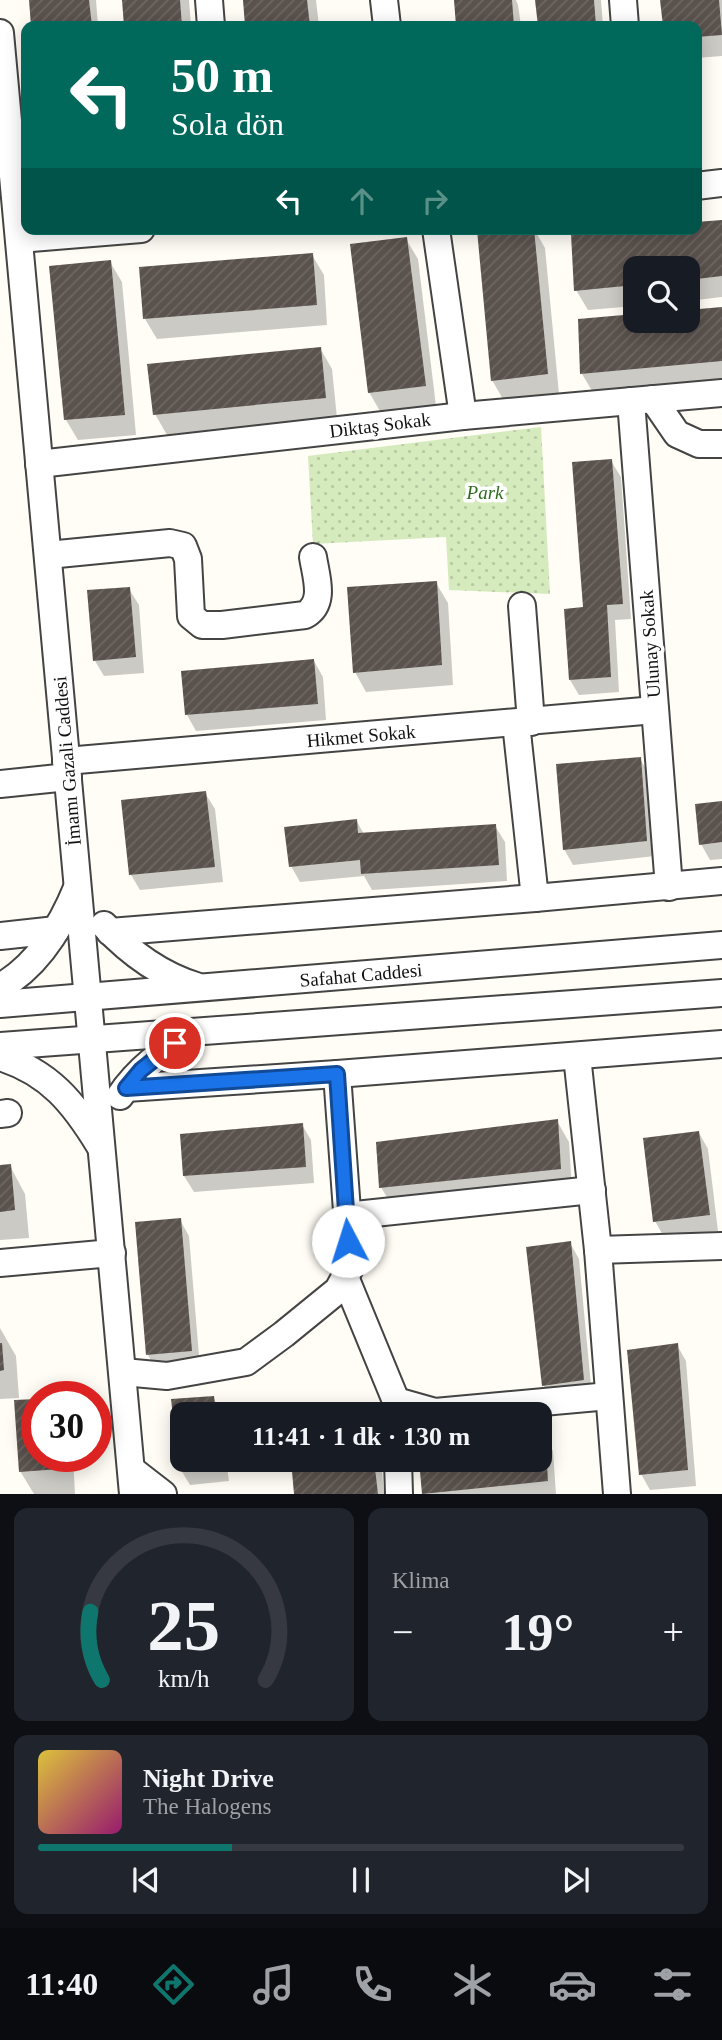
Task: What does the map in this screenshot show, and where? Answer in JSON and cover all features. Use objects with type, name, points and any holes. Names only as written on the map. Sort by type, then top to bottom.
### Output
[{"type":"street","points":[[209,0],[211,21]]},
{"type":"street","points":[[384,0],[386,21]]},
{"type":"street","points":[[623,0],[625,21]]},
{"type":"street","name":"İmamı Gazali Caddesi","points":[[0,33],[133,1487]]},
{"type":"street","points":[[702,185],[722,183]]},
{"type":"street","points":[[19,239],[68,235]]},
{"type":"street","points":[[437,235],[463,415]]},
{"type":"street","name":"Diktaş Sokak","points":[[39,464],[463,415],[722,393]]},
{"type":"street","points":[[642,400],[677,434],[699,444],[722,444]]},
{"type":"street","name":"Ulunay Sokak","points":[[642,400],[655,710],[669,887]]},
{"type":"street","points":[[48,555],[170,542],[183,546],[188,559],[191,617],[202,625],[305,615],[313,610],[318,601],[313,557]]},
{"type":"street","points":[[522,606],[523,722],[535,898]]},
{"type":"street","name":"Hikmet Sokak","points":[[0,784],[67,769],[655,710]]},
{"type":"street","points":[[110,932],[722,881]]},
{"type":"street","points":[[0,987],[26,970],[68,911],[78,886]]},
{"type":"street","points":[[78,886],[97,917],[110,932],[157,969],[174,979],[201,988]]},
{"type":"street","points":[[0,936],[56,930]]},
{"type":"street","name":"Safahat Caddesi","points":[[0,1004],[722,945]]},
{"type":"street","points":[[0,1046],[722,993]]},
{"type":"street","points":[[102,1150],[108,1120],[117,1101],[141,1070],[175,1043],[202,1030]]},
{"type":"street","points":[[126,1088],[722,1044]]},
{"type":"street","points":[[577,1056],[598,1250],[617,1494]]},
{"type":"street","points":[[0,1057],[20,1063],[40,1074],[55,1087],[79,1113],[102,1150]]},
{"type":"street","points":[[122,1372],[167,1376],[246,1362],[338,1290],[351,1266],[337,1074]]},
{"type":"street","points":[[346,1216],[592,1190]]},
{"type":"street","points":[[598,1250],[722,1246]]},
{"type":"street","points":[[0,1263],[112,1253]]},
{"type":"street","points":[[345,1277],[394,1402]]},
{"type":"street","points":[[544,1402],[609,1396]]},
{"type":"street","points":[[399,1472],[400,1494]]},
{"type":"street","points":[[133,1487],[163,1494]]},
{"type":"green space","name":"Park","points":[[541,427],[550,594],[449,590],[446,537],[313,544],[308,456]]},
{"type":"building","points":[[29,0],[89,0],[91,21],[31,21]]},
{"type":"building","points":[[122,0],[180,0],[182,21],[124,21]]},
{"type":"building","points":[[243,0],[307,0],[309,21],[245,21]]},
{"type":"building","points":[[454,0],[512,0],[514,21],[456,21]]},
{"type":"building","points":[[535,0],[594,0],[596,21],[537,21]]},
{"type":"building","points":[[660,0],[719,0],[722,35],[702,37],[702,21],[662,21]]},
{"type":"building","points":[[722,220],[722,276],[700,279],[700,256],[623,256],[623,286],[574,291],[571,235],[702,235],[702,222]]},
{"type":"building","points":[[477,235],[535,235],[548,374],[491,381]]},
{"type":"building","points":[[407,237],[426,386],[368,393],[350,244]]},
{"type":"building","points":[[313,253],[317,305],[143,319],[139,267]]},
{"type":"building","points":[[111,260],[125,415],[64,420],[49,266]]},
{"type":"building","points":[[722,307],[722,361],[580,374],[578,319],[623,315],[623,333],[700,333],[700,309]]},
{"type":"building","points":[[321,347],[326,398],[153,415],[147,364]]},
{"type":"building","points":[[612,459],[623,604],[607,605],[611,677],[569,680],[564,609],[583,607],[572,462]]},
{"type":"building","points":[[437,581],[442,665],[353,673],[347,587]]},
{"type":"building","points":[[130,587],[136,657],[93,661],[87,590]]},
{"type":"building","points":[[314,659],[318,704],[185,715],[181,671]]},
{"type":"building","points":[[641,757],[647,841],[563,850],[556,764]]},
{"type":"building","points":[[206,791],[215,867],[129,875],[121,800]]},
{"type":"building","points":[[722,801],[722,842],[699,845],[695,804]]},
{"type":"building","points":[[357,819],[358,833],[496,824],[499,865],[361,874],[360,860],[289,867],[284,827]]},
{"type":"building","points":[[558,1119],[561,1169],[379,1188],[376,1142]]},
{"type":"building","points":[[303,1123],[306,1167],[183,1176],[180,1134]]},
{"type":"building","points":[[699,1131],[710,1215],[653,1222],[643,1138]]},
{"type":"building","points":[[11,1164],[15,1210],[0,1212],[0,1165]]},
{"type":"building","points":[[181,1218],[192,1351],[146,1355],[135,1222]]},
{"type":"building","points":[[571,1241],[584,1380],[542,1386],[526,1247]]},
{"type":"building","points":[[0,1343],[4,1370],[0,1371]]},
{"type":"building","points":[[678,1343],[688,1470],[639,1475],[627,1350]]},
{"type":"building","points":[[214,1396],[215,1402],[171,1402],[171,1399]]},
{"type":"building","points":[[14,1400],[21,1400],[21,1472],[19,1472]]},
{"type":"building","points":[[292,1472],[375,1472],[378,1494],[294,1494]]},
{"type":"building","points":[[420,1472],[547,1472],[548,1481],[422,1494]]},
{"type":"route","points":[[175,1043],[141,1070],[126,1088],[337,1074],[348,1241]]}]
